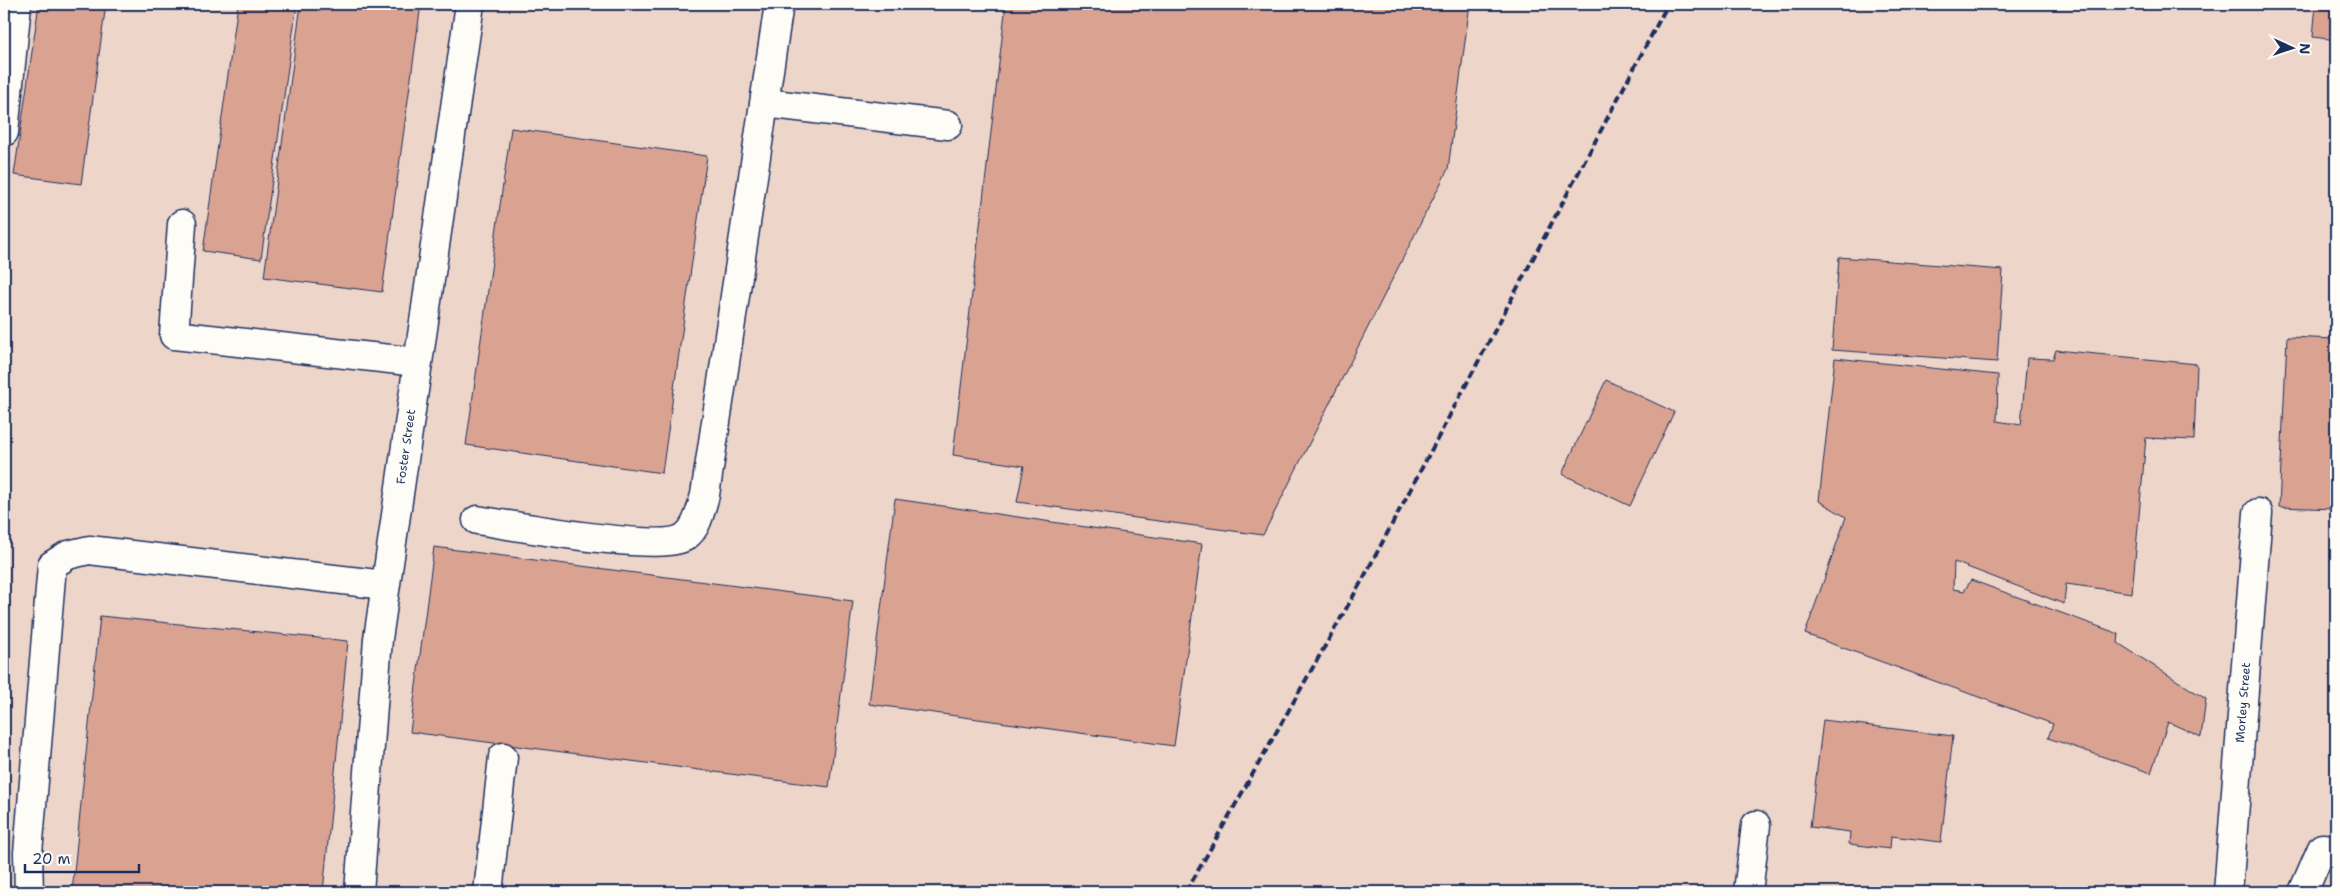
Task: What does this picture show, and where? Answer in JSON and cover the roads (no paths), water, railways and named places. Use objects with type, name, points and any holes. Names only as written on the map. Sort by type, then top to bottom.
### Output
[{"type":"street","points":[[4,132],[17,4]]},
{"type":"street","name":"Foster Street","points":[[359,892],[378,639],[470,4]]},
{"type":"street","points":[[476,520],[594,537],[654,543],[676,541],[686,536],[695,526],[705,495],[779,4]]},
{"type":"street","points":[[765,103],[948,125]]},
{"type":"street","points":[[182,224],[174,335],[417,362]]},
{"type":"street","name":"Morley Street","points":[[2228,892],[2258,513]]},
{"type":"street","points":[[29,892],[28,853],[52,566],[68,555],[89,550],[385,585]]},
{"type":"street","points":[[488,892],[503,758]]},
{"type":"street","points":[[1748,892],[1756,825]]},
{"type":"street","points":[[2303,892],[2322,848],[2336,849]]},
{"type":"railway","points":[[1186,892],[1364,577],[1668,4]]}]
